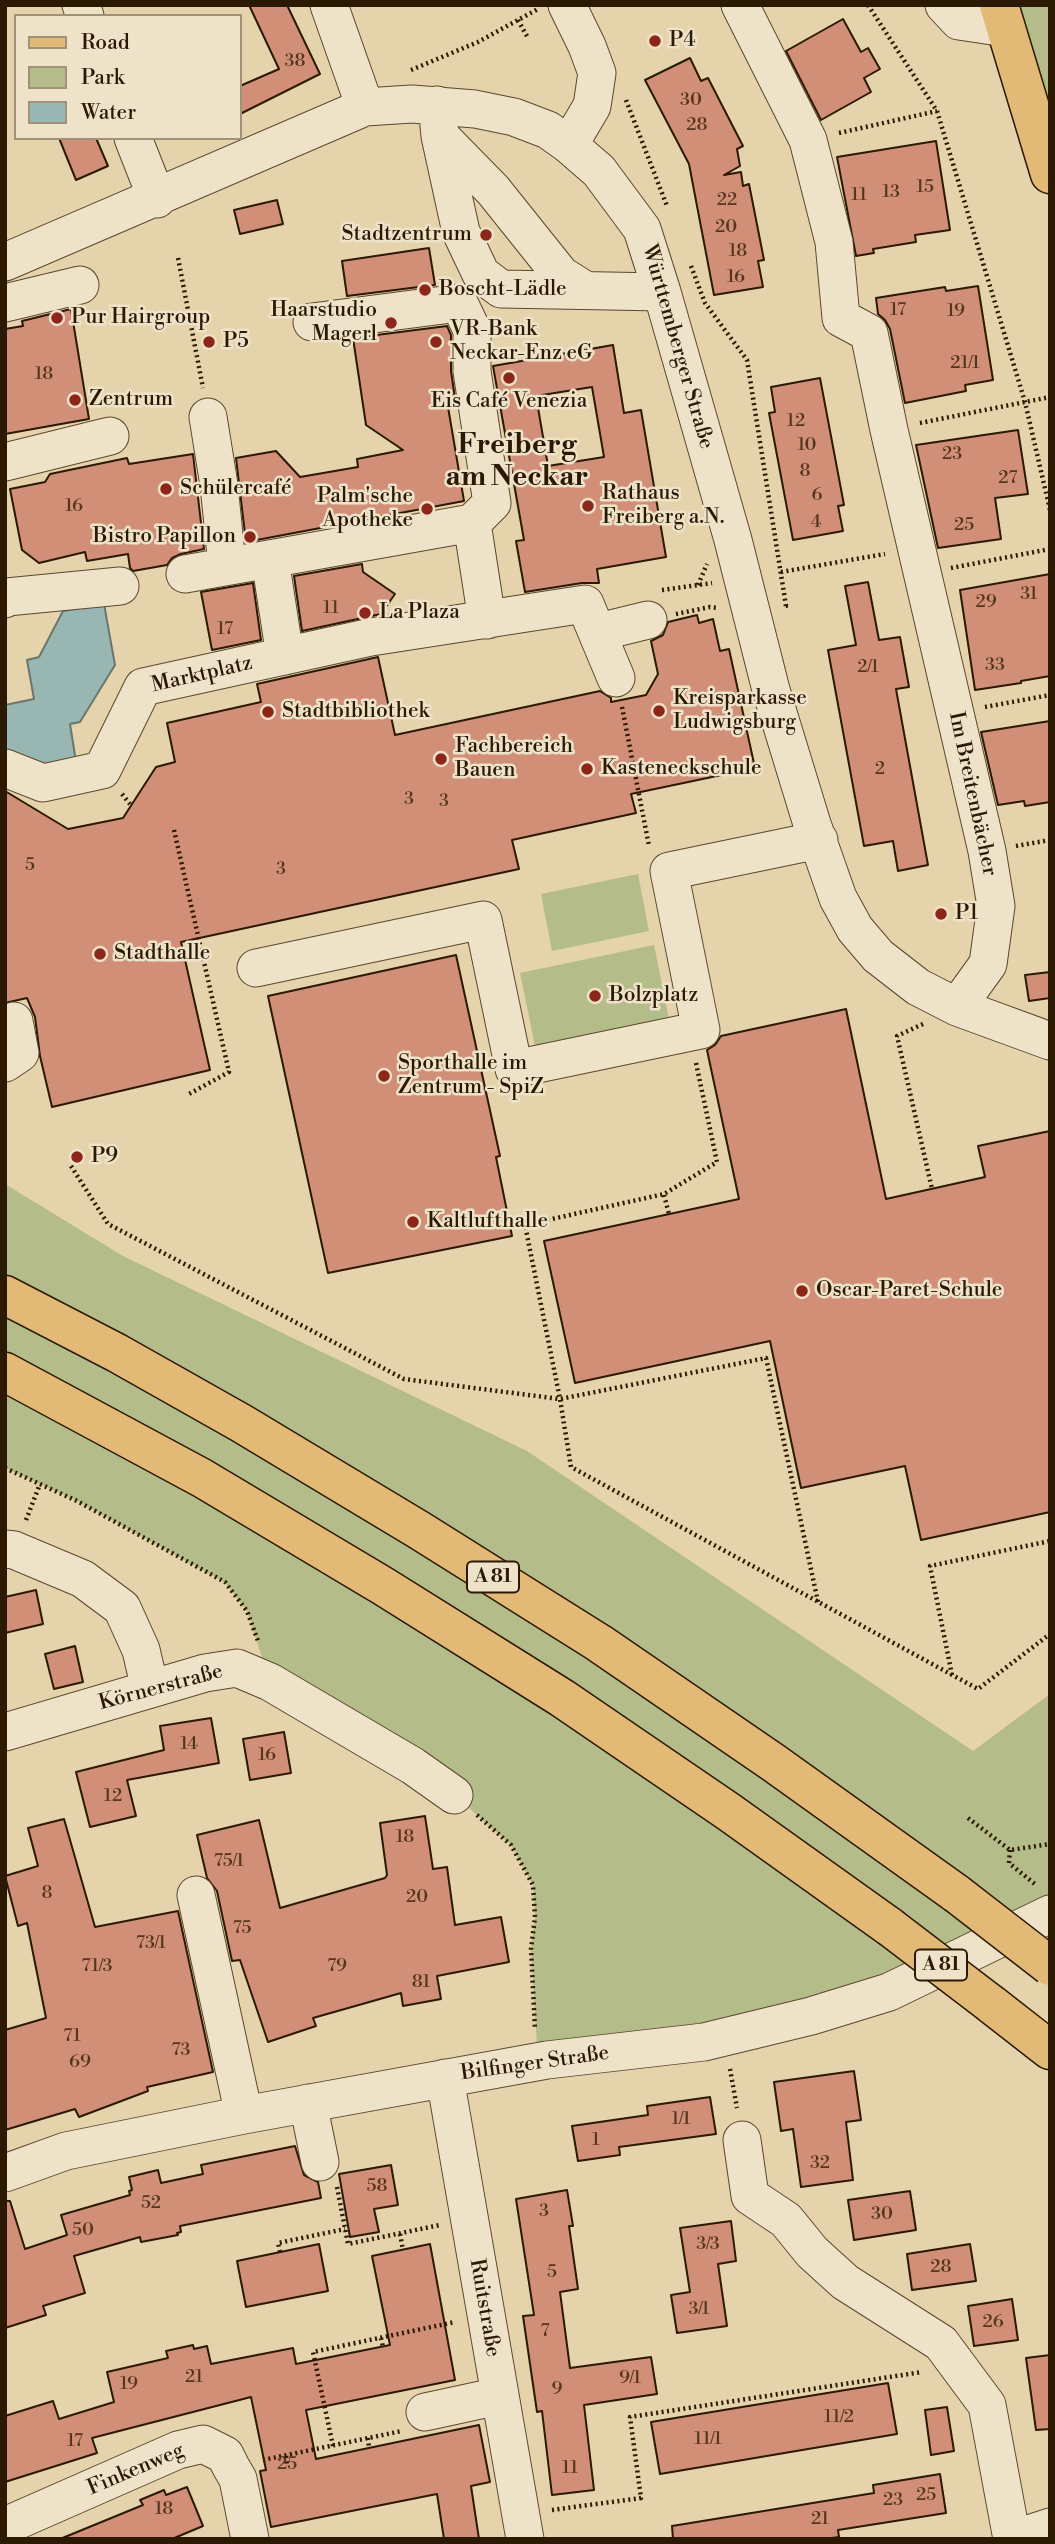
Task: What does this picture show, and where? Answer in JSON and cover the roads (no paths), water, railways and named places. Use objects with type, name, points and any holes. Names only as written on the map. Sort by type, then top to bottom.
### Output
[{"type":"main road","points":[[1002,17],[1050,174]]},
{"type":"main road","name":"A 81","points":[[5,1295],[117,1353],[241,1423],[442,1544],[598,1643],[774,1763],[957,1894],[1050,1966]]},
{"type":"main road","name":"A 81","points":[[5,1372],[202,1478],[406,1600],[562,1698],[729,1811],[890,1927],[1050,2050]]},
{"type":"street","points":[[329,5],[365,107]]},
{"type":"street","points":[[567,5],[597,73],[592,106],[569,145]]},
{"type":"street","name":"Im Breitenbächer","points":[[740,5],[808,141],[834,242],[841,317],[869,333],[987,850],[996,906],[988,964],[957,1007]]},
{"type":"street","points":[[944,5],[959,21],[1002,17]]},
{"type":"street","name":"Württemberger Straße","points":[[5,262],[157,199],[365,107],[389,104],[429,115],[475,109],[514,117],[548,130],[569,145],[599,171],[642,229],[733,540],[771,690],[838,898],[855,929],[878,956],[918,987],[957,1007],[1050,1041]]},
{"type":"street","points":[[429,115],[451,177],[517,260],[546,291],[662,292]]},
{"type":"street","points":[[429,115],[561,275],[585,290]]},
{"type":"street","points":[[134,140],[157,199]]},
{"type":"street","points":[[5,303],[80,285]]},
{"type":"street","points":[[185,574],[472,523],[492,503],[472,371],[471,330],[459,303],[312,322]]},
{"type":"street","points":[[208,417],[219,485],[227,565]]},
{"type":"street","points":[[5,462],[110,436]]},
{"type":"street","points":[[472,523],[487,620]]},
{"type":"street","points":[[270,559],[285,656]]},
{"type":"street","points":[[6,593],[120,586]]},
{"type":"street","name":"Marktplatz","points":[[5,768],[43,783],[102,770],[143,687],[371,637],[585,604],[616,678]]},
{"type":"street","points":[[599,632],[657,605]]},
{"type":"street","points":[[256,968],[483,920],[514,1069],[701,1030],[669,871],[818,840]]},
{"type":"street","points":[[5,1063],[20,1053],[14,1021]]},
{"type":"street","points":[[10,1550],[83,1579],[122,1608],[141,1650],[150,1689]]},
{"type":"street","name":"Körnerstraße","points":[[5,1732],[205,1673],[237,1668],[270,1682],[413,1766],[454,1795]]},
{"type":"street","points":[[196,1895],[244,2115]]},
{"type":"street","name":"Bilfinger Straße","points":[[5,2173],[66,2151],[244,2115],[538,2062],[704,2042],[811,2017],[889,1992],[1045,1901]]},
{"type":"street","name":"Ruitstraße","points":[[445,2078],[522,2527]]},
{"type":"street","points":[[308,2103],[327,2170]]},
{"type":"street","points":[[742,2140],[750,2196],[786,2220],[812,2252],[845,2282],[941,2343],[987,2405],[1013,2539],[1050,2527]]},
{"type":"street","points":[[416,2421],[499,2396]]},
{"type":"street","name":"Finkenweg","points":[[5,2526],[178,2451],[203,2444],[225,2455],[232,2467],[250,2539]]},
{"type":"water","points":[[104,604],[115,665],[80,722],[70,724],[77,768],[49,774],[5,749],[5,705],[34,699],[27,660],[39,657],[63,611]]},
{"type":"place","name":"P4","points":[[655,41]]},
{"type":"place","name":"Stadtzentrum","points":[[486,235]]},
{"type":"place","name":"Boscht-Lädle","points":[[425,290]]},
{"type":"place","name":"Pur Hairgroup","points":[[57,318]]},
{"type":"place","name":"Haarstudio Magerl","points":[[391,323]]},
{"type":"place","name":"P5","points":[[209,342]]},
{"type":"place","name":"VR-Bank Neckar-Enz eG","points":[[436,342]]},
{"type":"place","name":"Eis Café Venezia","points":[[509,378]]},
{"type":"place","name":"Zentrum","points":[[75,400]]},
{"type":"place","name":"Schülercafé","points":[[166,489]]},
{"type":"place","name":"Rathaus Freiberg a.N.","points":[[588,506]]},
{"type":"place","name":"Palm'sche Apotheke","points":[[427,509]]},
{"type":"place","name":"Bistro Papillon","points":[[250,537]]},
{"type":"place","name":"La Plaza","points":[[365,613]]},
{"type":"place","name":"Kreisparkasse Ludwigsburg","points":[[659,711]]},
{"type":"place","name":"Stadtbibliothek","points":[[268,712]]},
{"type":"place","name":"Fachbereich Bauen","points":[[441,759]]},
{"type":"place","name":"Kasteneckschule","points":[[587,769]]},
{"type":"place","name":"P1","points":[[941,914]]},
{"type":"place","name":"Stadthalle","points":[[100,954]]},
{"type":"place","name":"Bolzplatz","points":[[595,996]]},
{"type":"place","name":"Sporthalle im Zentrum - SpiZ","points":[[384,1076]]},
{"type":"place","name":"P9","points":[[77,1157]]},
{"type":"place","name":"Kaltlufthalle","points":[[413,1222]]},
{"type":"place","name":"Oscar-Paret-Schule","points":[[802,1291]]},
{"type":"district","name":"Freiberg am Neckar","points":[[517,462]]}]
